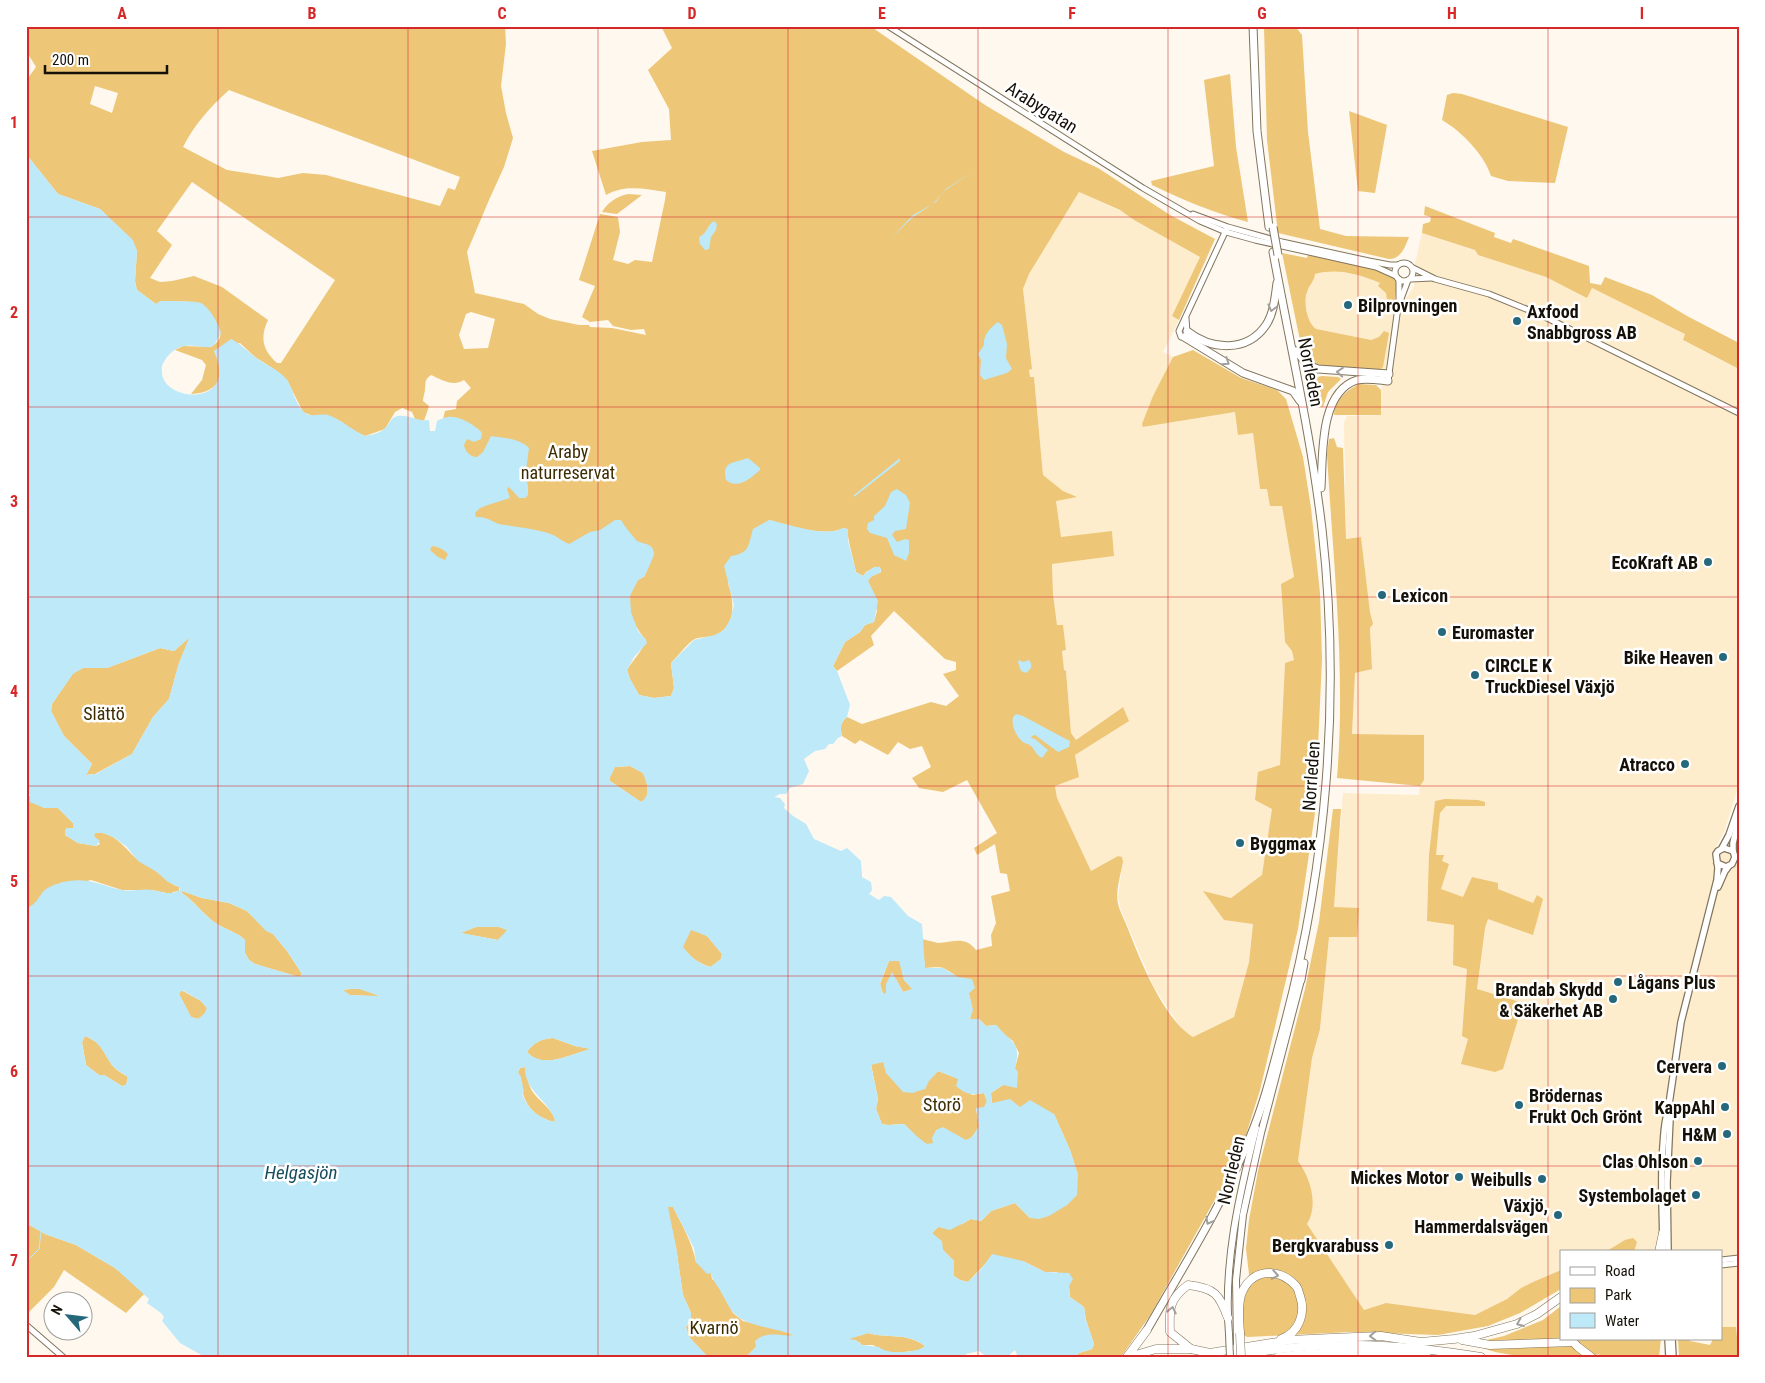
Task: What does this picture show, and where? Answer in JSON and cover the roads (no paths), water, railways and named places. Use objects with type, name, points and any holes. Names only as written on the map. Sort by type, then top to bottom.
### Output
[{"type":"highway","points":[[1253,26],[1257,131],[1276,254]]},
{"type":"highway","points":[[1257,26],[1261,133],[1271,227]]},
{"type":"highway","name":"Norrleden","points":[[1260,1114],[1289,1009],[1304,943],[1321,839],[1328,750],[1330,684],[1326,570],[1317,489],[1278,275],[1276,254]]},
{"type":"highway","name":"Norrleden","points":[[1276,254],[1321,488],[1327,534],[1334,634],[1333,741],[1329,800],[1322,859],[1301,980]]},
{"type":"highway","points":[[1186,332],[1216,345],[1233,346],[1251,340],[1260,333],[1270,317],[1274,307],[1278,275]]},
{"type":"highway","points":[[1186,332],[1243,373],[1293,391],[1299,397],[1302,405]]},
{"type":"highway","points":[[1296,351],[1308,365],[1318,369],[1388,377]]},
{"type":"highway","points":[[1321,488],[1327,422],[1336,395],[1346,386],[1358,380],[1388,377]]},
{"type":"highway","points":[[1128,1357],[1147,1330],[1216,1209],[1260,1114]]},
{"type":"highway","points":[[1660,1250],[1665,1234]]},
{"type":"highway","points":[[1236,1333],[1240,1297],[1245,1286],[1257,1275],[1269,1273],[1282,1274],[1297,1286],[1304,1306],[1296,1329],[1284,1338],[1269,1343]]},
{"type":"highway","points":[[1191,1349],[1170,1332],[1170,1312],[1176,1294],[1188,1285],[1206,1287],[1220,1299],[1228,1318]]},
{"type":"highway","points":[[1128,1357],[1156,1349],[1191,1349],[1210,1353],[1290,1340],[1381,1336],[1421,1342],[1454,1339],[1518,1324],[1537,1314],[1560,1298]]},
{"type":"highway","points":[[1236,1310],[1239,1357]]},
{"type":"highway","points":[[1454,1339],[1490,1345],[1571,1340],[1591,1357]]},
{"type":"highway","points":[[1230,1357],[1277,1348],[1351,1344],[1403,1346],[1481,1357]]},
{"type":"highway","points":[[1278,1357],[1320,1353],[1364,1352],[1427,1357]]},
{"type":"main road","points":[[1669,1250],[1665,1234],[1661,1183],[1665,1119],[1668,1111],[1681,1022],[1716,880],[1718,863],[1716,854],[1722,848],[1729,835],[1739,806]]},
{"type":"main road","points":[[1707,920],[1722,875],[1734,861],[1733,843],[1739,818]]},
{"type":"main road","points":[[1722,848],[1728,848],[1733,851]]},
{"type":"main road","points":[[1718,863],[1722,867],[1728,867]]},
{"type":"main road","name":"Norrleden","points":[[1236,1310],[1237,1261],[1243,1215],[1301,980]]},
{"type":"main road","name":"Norrleden","points":[[1230,1357],[1236,1333],[1228,1318],[1230,1269],[1235,1225],[1247,1164],[1260,1114]]},
{"type":"main road","points":[[1663,1250],[1665,1234]]},
{"type":"main road","points":[[1236,1333],[1239,1357]]},
{"type":"main road","points":[[1668,1340],[1669,1357]]},
{"type":"main road","points":[[1672,1340],[1673,1357]]},
{"type":"street","name":"Arabygatan","points":[[888,26],[1138,185],[1181,210],[1265,242],[1376,267],[1398,277]]},
{"type":"street","name":"Arabygatan","points":[[1227,229],[1350,257],[1398,265]]},
{"type":"street","points":[[1186,318],[1186,332],[1179,335],[1179,330],[1227,229]]},
{"type":"street","points":[[1388,377],[1398,307],[1398,277],[1395,270],[1398,265],[1407,263],[1413,268],[1435,278],[1489,294],[1541,314],[1739,413]]},
{"type":"street","points":[[1398,307],[1409,280],[1414,274],[1413,268]]},
{"type":"street","points":[[1398,277],[1409,280],[1435,278]]},
{"type":"street","points":[[1722,1260],[1739,1258]]},
{"type":"street","points":[[1722,1265],[1739,1263]]},
{"type":"street","points":[[26,1324],[63,1357]]},
{"type":"water","name":"Helgasjön","points":[[26,154],[58,194],[100,209],[133,240],[137,251],[135,281],[137,290],[156,304],[160,301],[188,301],[201,303],[208,308],[221,333],[211,347],[190,345],[181,347],[165,359],[162,373],[166,383],[175,390],[186,394],[198,394],[210,390],[217,382],[219,369],[214,351],[231,339],[284,376],[300,408],[306,413],[309,415],[328,415],[365,436],[382,430],[393,418],[398,416],[429,420],[430,431],[435,431],[437,421],[456,417],[469,423],[482,433],[481,439],[474,442],[467,439],[464,445],[472,456],[477,457],[483,452],[491,436],[521,442],[529,448],[525,478],[528,485],[528,495],[525,498],[519,498],[509,487],[507,489],[510,498],[480,508],[475,513],[476,517],[548,533],[569,544],[590,532],[600,530],[615,520],[621,520],[638,542],[652,547],[654,553],[645,576],[638,580],[630,596],[631,612],[638,631],[647,643],[634,657],[627,670],[639,695],[654,698],[671,696],[674,688],[671,663],[694,640],[715,635],[724,630],[731,618],[734,605],[724,566],[731,556],[745,551],[753,529],[769,520],[817,531],[827,532],[843,528],[848,529],[848,541],[856,572],[863,576],[875,567],[880,567],[881,570],[880,573],[872,576],[868,581],[878,601],[874,622],[865,625],[860,632],[845,642],[833,666],[837,671],[850,705],[847,717],[841,726],[842,736],[833,744],[829,744],[825,749],[815,751],[804,759],[809,771],[803,784],[790,788],[786,794],[774,797],[780,798],[785,804],[784,808],[806,824],[814,839],[841,851],[847,848],[861,861],[862,877],[871,882],[872,890],[869,894],[879,900],[884,896],[891,897],[908,916],[922,924],[925,968],[943,968],[958,977],[972,979],[975,988],[969,993],[973,1010],[970,1019],[979,1019],[986,1026],[996,1025],[1014,1043],[1017,1052],[1015,1068],[1018,1072],[1017,1088],[1003,1085],[991,1093],[992,1103],[1010,1099],[1020,1107],[1030,1100],[1054,1114],[1070,1150],[1078,1175],[1077,1195],[1067,1205],[1049,1216],[1039,1219],[1030,1218],[1015,1203],[991,1211],[981,1221],[971,1219],[950,1230],[938,1227],[932,1233],[942,1241],[943,1250],[954,1261],[954,1276],[960,1280],[968,1282],[982,1268],[992,1254],[1023,1261],[1045,1272],[1069,1273],[1073,1279],[1069,1286],[1070,1297],[1084,1307],[1094,1344],[1092,1349],[1079,1353],[1075,1357],[1018,1357],[1015,1350],[1007,1357],[987,1357],[979,1351],[966,1354],[966,1357],[894,1355],[893,1357],[746,1357],[756,1347],[755,1341],[764,1336],[794,1335],[747,1322],[733,1312],[711,1273],[707,1274],[696,1262],[694,1248],[689,1238],[673,1207],[668,1207],[683,1295],[691,1313],[691,1318],[686,1327],[689,1337],[708,1357],[205,1357],[180,1343],[162,1321],[164,1317],[161,1313],[147,1303],[149,1299],[115,1268],[76,1245],[45,1234],[26,1223],[26,909],[36,902],[47,888],[58,883],[76,880],[90,881],[126,890],[148,890],[169,893],[180,890],[179,887],[168,882],[157,872],[138,861],[127,847],[115,838],[103,833],[95,833],[94,836],[100,841],[96,846],[78,843],[65,835],[67,828],[73,828],[73,823],[58,808],[44,808],[30,802],[30,795],[26,793]],"holes":[[[432,546],[441,548],[448,554],[445,560],[430,550]],[[189,638],[179,663],[169,699],[153,717],[132,754],[96,774],[86,775],[92,764],[64,736],[51,711],[52,704],[73,674],[83,668],[107,668],[160,648],[174,651]],[[630,766],[643,773],[648,789],[647,796],[641,802],[610,781],[615,767]],[[182,891],[202,898],[229,903],[247,911],[266,931],[273,934],[302,974],[299,977],[255,964],[249,960],[245,953],[245,940],[214,922]],[[476,927],[499,927],[507,930],[498,940],[461,933]],[[691,930],[707,936],[722,954],[721,959],[710,967],[698,962],[683,947]],[[889,961],[899,961],[904,980],[912,989],[903,992],[892,972],[886,984],[886,993],[883,994],[880,983]],[[359,989],[380,996],[350,995],[343,990]],[[182,990],[201,1001],[207,1008],[198,1019],[191,1017],[179,994]],[[85,1036],[98,1044],[114,1067],[128,1077],[126,1085],[122,1086],[104,1075],[99,1075],[86,1065],[82,1043]],[[553,1038],[590,1049],[558,1059],[541,1060],[527,1052],[535,1043]],[[883,1062],[886,1073],[903,1092],[912,1093],[925,1089],[938,1071],[958,1079],[956,1086],[966,1093],[984,1093],[987,1101],[984,1107],[976,1108],[979,1126],[972,1137],[966,1140],[943,1127],[936,1130],[932,1138],[933,1143],[927,1144],[904,1124],[882,1124],[876,1109],[878,1099],[871,1065]],[[525,1067],[528,1083],[548,1107],[555,1120],[554,1122],[538,1115],[527,1104],[522,1094],[524,1092],[518,1072],[520,1068]],[[869,1333],[904,1337],[925,1346],[916,1350],[895,1352],[883,1350],[879,1347],[862,1345],[856,1340],[849,1339]]]},
{"type":"water","points":[[933,204],[913,217],[891,238],[913,215]]},
{"type":"water","points":[[714,221],[717,224],[716,230],[711,237],[709,249],[705,250],[700,244],[699,237],[704,234]]},
{"type":"water","points":[[998,322],[1002,325],[1007,344],[1006,358],[1012,369],[1007,373],[984,380],[980,375],[981,360],[978,354],[984,345],[988,332]]},
{"type":"water","points":[[748,458],[760,470],[744,482],[735,484],[726,480],[726,469],[731,463]]},
{"type":"water","points":[[900,458],[900,461],[854,497],[854,495]]},
{"type":"water","points":[[897,489],[906,495],[910,503],[906,529],[895,531],[892,535],[897,542],[905,539],[909,540],[909,553],[906,561],[894,555],[887,538],[870,533],[867,529],[868,523],[874,520],[874,516],[885,506],[891,492]]},
{"type":"water","points":[[1019,660],[1023,662],[1029,660],[1030,670],[1026,673],[1021,671]]},
{"type":"water","points":[[1016,714],[1070,741],[1069,747],[1058,752],[1035,735],[1032,736],[1031,738],[1048,750],[1042,758],[1040,757],[1031,746],[1023,742],[1016,734],[1013,727],[1013,717]]},
{"type":"waterway","points":[[26,1262],[39,1249],[41,1232]]},
{"type":"place","name":"Bilprovningen","points":[[1348,305]]},
{"type":"place","name":"Axfood Snabbgross AB","points":[[1517,321]]},
{"type":"place","name":"EcoKraft AB","points":[[1708,562]]},
{"type":"place","name":"Lexicon","points":[[1382,595]]},
{"type":"place","name":"Euromaster","points":[[1442,632]]},
{"type":"place","name":"Bike Heaven","points":[[1723,657]]},
{"type":"place","name":"CIRCLE K TruckDiesel Växjö","points":[[1475,675]]},
{"type":"place","name":"Atracco","points":[[1685,764]]},
{"type":"place","name":"Byggmax","points":[[1240,843]]},
{"type":"place","name":"Lågans Plus","points":[[1618,982]]},
{"type":"place","name":"Brandab Skydd & Säkerhet AB","points":[[1613,999]]},
{"type":"place","name":"Cervera","points":[[1722,1066]]},
{"type":"place","name":"Brödernas Frukt Och Grönt","points":[[1519,1105]]},
{"type":"place","name":"KappAhl","points":[[1725,1107]]},
{"type":"place","name":"H&M","points":[[1727,1134]]},
{"type":"place","name":"Clas Ohlson","points":[[1698,1161]]},
{"type":"place","name":"Mickes Motor","points":[[1459,1177]]},
{"type":"place","name":"Weibulls","points":[[1542,1179]]},
{"type":"place","name":"Systembolaget","points":[[1696,1195]]},
{"type":"place","name":"Växjö, Hammerdalsvägen","points":[[1558,1215]]},
{"type":"place","name":"Bergkvarabuss","points":[[1389,1245]]},
{"type":"park label","name":"Araby naturreservat","points":[[568,461]]},
{"type":"park label","name":"Slättö","points":[[104,713]]},
{"type":"park label","name":"Storö","points":[[942,1104]]},
{"type":"park label","name":"Kvarnö","points":[[714,1327]]}]
